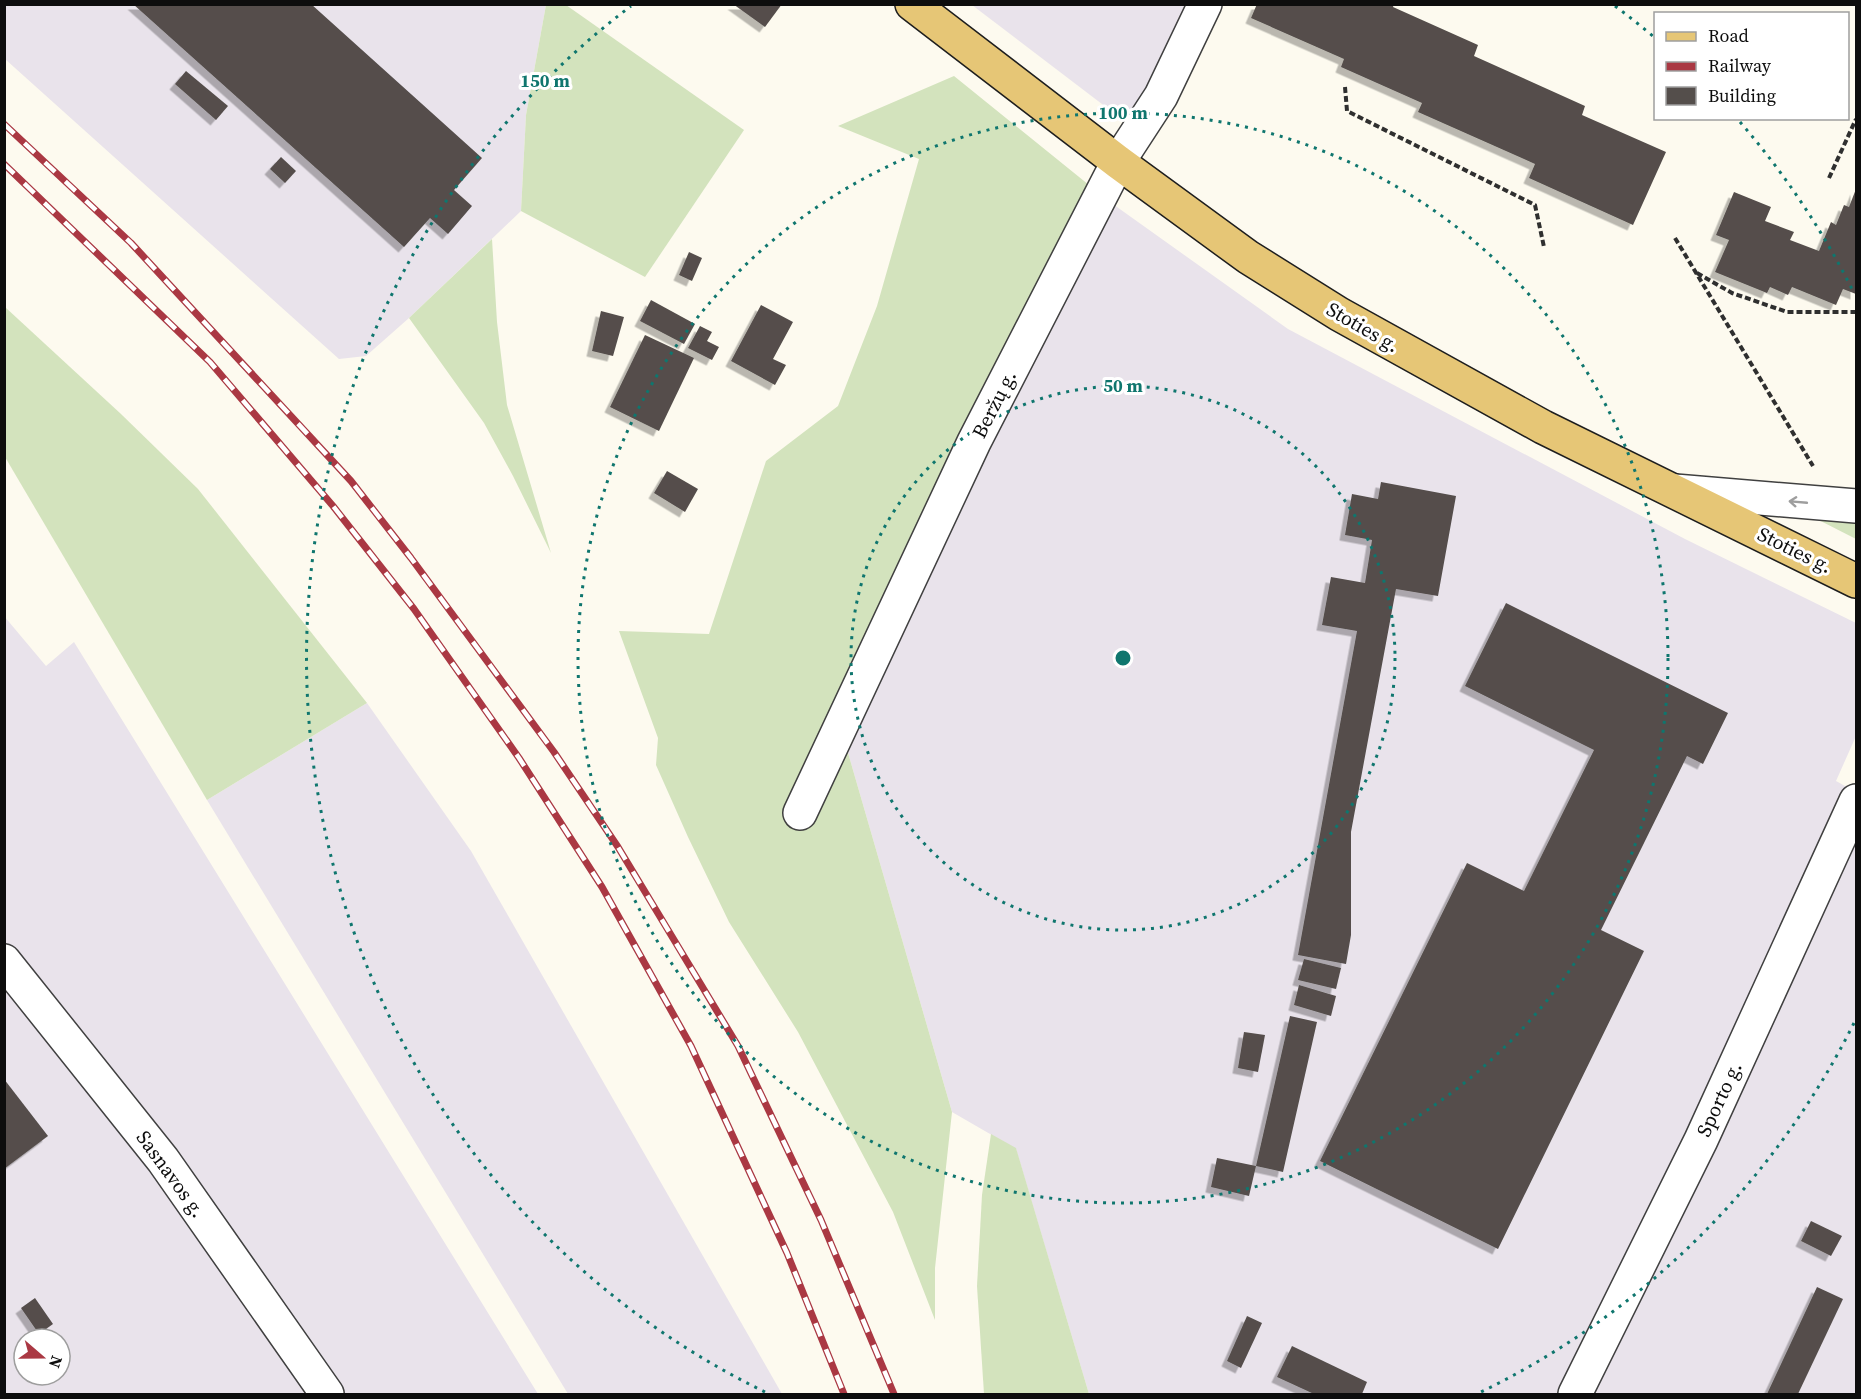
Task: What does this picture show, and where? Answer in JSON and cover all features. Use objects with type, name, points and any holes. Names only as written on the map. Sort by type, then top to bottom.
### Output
[{"type":"main road","name":"Stoties g.","points":[[912,4],[1118,162],[1248,257],[1339,314],[1543,427],[1857,581]]},
{"type":"street","name":"Beržų g.","points":[[800,813],[974,442],[1118,162],[1161,96],[1205,4]]},
{"type":"street","points":[[1676,491],[1847,506]]},
{"type":"street","name":"Sporto g.","points":[[1575,1395],[1701,1140],[1854,808]]},
{"type":"street","name":"Sasnavos g.","points":[[4,961],[164,1160],[327,1395]]},
{"type":"path","points":[[1345,87],[1347,111],[1535,205],[1544,247]]},
{"type":"path","points":[[1829,178],[1857,119]]},
{"type":"path","points":[[1675,238],[1847,506]]},
{"type":"path","points":[[1696,272],[1732,293],[1787,312],[1857,312]]},
{"type":"shaded area","points":[[5,5],[546,5],[526,115],[521,211],[366,356],[339,359],[5,59]]},
{"type":"shaded area","points":[[972,5],[1205,5],[1161,96],[1119,117]]},
{"type":"shaded area","points":[[1110,202],[1288,329],[1685,539],[1856,623],[1856,736],[1836,781],[1856,792],[1856,1394],[1089,1394],[1016,1149],[952,1112],[844,739]]},
{"type":"shaded area","points":[[4,616],[46,666],[74,642],[538,1394],[5,1394]]},
{"type":"shaded area","points":[[367,703],[471,851],[782,1394],[568,1394],[207,800]]},
{"type":"green space","points":[[546,5],[566,5],[744,130],[645,277],[521,211],[526,115]]},
{"type":"green space","points":[[954,76],[1110,202],[844,739],[952,1112],[935,1268],[935,1320],[893,1212],[798,1032],[729,922],[688,837],[656,765],[658,738],[619,631],[709,634],[766,461],[838,406],[877,306],[919,159],[838,126]]},
{"type":"green space","points":[[492,239],[497,322],[507,405],[551,553],[484,423],[409,318]]},
{"type":"green space","points":[[5,307],[198,489],[367,703],[207,800],[5,457]]},
{"type":"green space","points":[[1803,512],[1856,517],[1856,539]]},
{"type":"green space","points":[[991,1134],[1016,1148],[1089,1394],[984,1394],[977,1286],[982,1195]]},
{"type":"building","points":[[133,4],[311,4],[482,158],[454,190],[472,206],[448,234],[430,218],[404,247]]},
{"type":"building","points":[[733,4],[782,4],[765,27]]},
{"type":"building","points":[[1257,4],[1394,4],[1393,7],[1478,45],[1474,56],[1585,106],[1582,115],[1666,152],[1633,225],[1529,178],[1535,164],[1418,112],[1422,103],[1341,67],[1344,59],[1251,18]]},
{"type":"building","points":[[186,71],[228,106],[216,120],[175,84]]},
{"type":"building","points":[[281,157],[296,171],[285,183],[270,169]]},
{"type":"building","points":[[1856,189],[1856,294],[1843,289],[1836,305],[1792,287],[1788,295],[1770,287],[1767,293],[1715,272],[1729,240],[1716,235],[1734,192],[1771,207],[1765,221],[1794,232],[1790,240],[1819,251],[1831,222],[1836,225],[1844,205],[1849,207]]},
{"type":"building","points":[[689,252],[702,258],[692,281],[679,275]]},
{"type":"building","points":[[651,300],[695,324],[684,344],[640,321]]},
{"type":"building","points":[[761,305],[793,322],[773,359],[786,365],[775,385],[731,361]]},
{"type":"building","points":[[601,311],[624,317],[613,356],[592,351]]},
{"type":"building","points":[[700,326],[712,332],[707,341],[719,347],[712,360],[688,348]]},
{"type":"building","points":[[645,335],[694,358],[659,431],[610,407]]},
{"type":"building","points":[[667,471],[698,489],[685,512],[654,493]]},
{"type":"building","points":[[1381,482],[1456,496],[1438,596],[1396,589],[1351,832],[1351,935],[1346,964],[1298,955],[1357,631],[1322,625],[1331,577],[1365,583],[1372,540],[1345,535],[1352,494],[1378,499]]},
{"type":"building","points":[[1506,603],[1728,713],[1703,764],[1687,756],[1601,930],[1644,951],[1498,1249],[1320,1161],[1467,863],[1524,891],[1594,750],[1465,686]]},
{"type":"building","points":[[1304,959],[1341,968],[1336,989],[1298,980]]},
{"type":"building","points":[[1299,985],[1336,996],[1331,1016],[1294,1005]]},
{"type":"building","points":[[1290,1016],[1317,1022],[1283,1172],[1256,1166]]},
{"type":"building","points":[[1244,1032],[1265,1035],[1258,1072],[1238,1068]]},
{"type":"building","points":[[4,1079],[48,1136],[4,1169]]},
{"type":"building","points":[[1217,1158],[1256,1166],[1249,1196],[1211,1187]]},
{"type":"building","points":[[1811,1221],[1842,1236],[1831,1256],[1801,1241]]},
{"type":"building","points":[[1817,1287],[1843,1299],[1798,1394],[1767,1394]]},
{"type":"building","points":[[35,1298],[53,1324],[49,1327],[34,1327],[21,1308]]},
{"type":"building","points":[[1247,1316],[1262,1323],[1241,1368],[1227,1361]]},
{"type":"building","points":[[1292,1346],[1367,1382],[1362,1394],[1314,1394],[1277,1377]]},
{"type":"railway","points":[[4,124],[131,243],[351,481],[411,558],[554,752],[618,847],[738,1046],[821,1220],[894,1394]]},
{"type":"railway","points":[[4,164],[210,362],[333,506],[414,609],[519,758],[602,887],[691,1046],[787,1253],[844,1394]]}]
